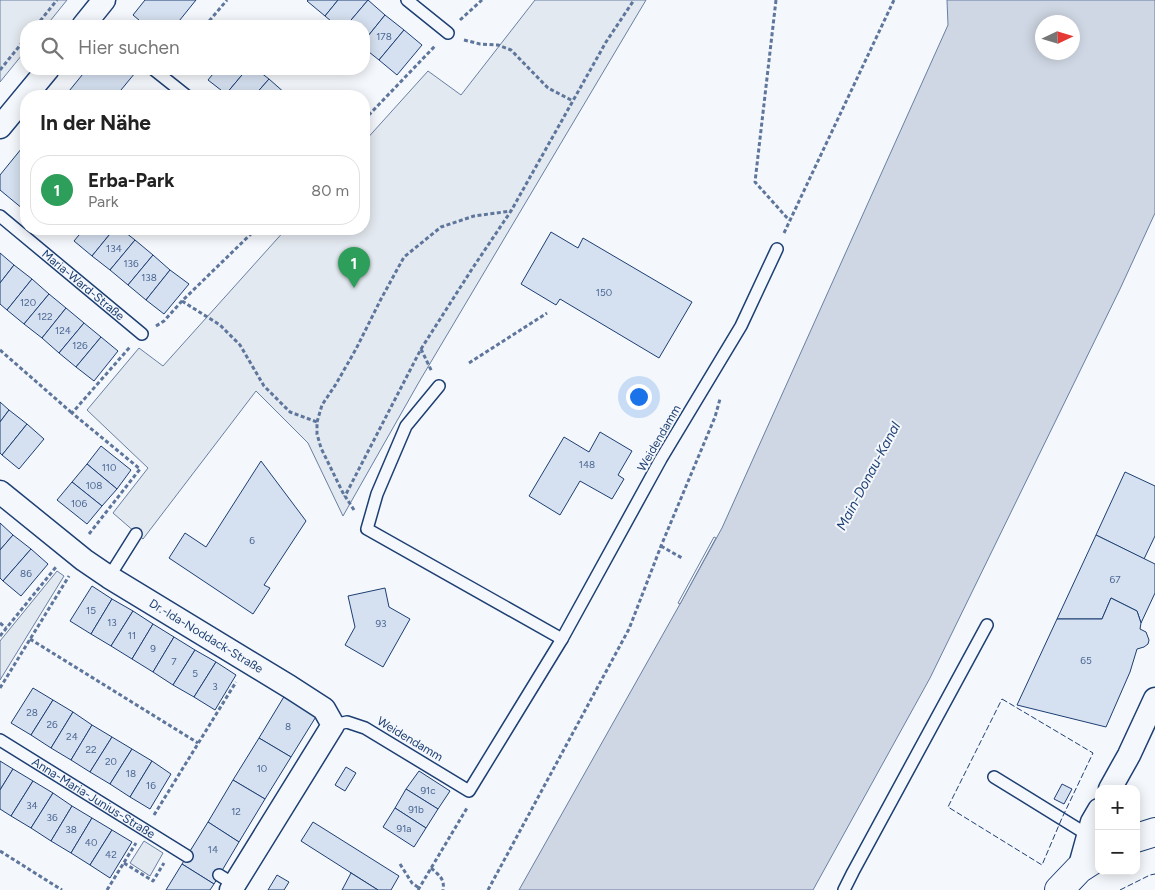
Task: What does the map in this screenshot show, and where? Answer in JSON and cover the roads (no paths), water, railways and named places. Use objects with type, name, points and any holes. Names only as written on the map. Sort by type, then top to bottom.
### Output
[{"type":"street","points":[[31,90],[43,75]]},
{"type":"street","points":[[0,127],[20,103]]},
{"type":"street","name":"Dr.-Ida-Noddack-Straße","points":[[0,492],[75,553],[108,577],[324,709],[332,725]]},
{"type":"street","points":[[1112,785],[1155,699]]},
{"type":"street","points":[[228,883],[332,725]]},
{"type":"street","points":[[1059,890],[1089,853],[1092,822],[1095,817]]},
{"type":"street","points":[[1140,837],[1155,832]]},
{"type":"lane","points":[[407,0],[448,32]]},
{"type":"lane","points":[[161,75],[180,90]]},
{"type":"lane","name":"Maria-Ward-Straße","points":[[0,216],[20,233]]},
{"type":"lane","name":"Maria-Ward-Straße","points":[[23,235],[142,334]]},
{"type":"lane","name":"Weidendamm","points":[[332,725],[347,722],[365,728],[469,791],[562,639],[661,459],[741,326],[777,249]]},
{"type":"lane","points":[[439,386],[406,426],[377,494],[367,529],[562,639]]},
{"type":"lane","points":[[108,577],[136,534]]},
{"type":"lane","points":[[844,890],[987,625]]},
{"type":"lane","name":"Anna-Maria-Junius-Straße","points":[[0,740],[187,856]]},
{"type":"lane","points":[[994,777],[1089,853]]},
{"type":"lane","points":[[852,890],[853,872]]},
{"type":"water","name":"Main-Donau-Kanal","points":[[947,0],[1155,0],[1155,213],[1120,289],[930,678],[813,890],[519,890],[722,528],[948,25]]},
{"type":"place","name":"Erba-Park","points":[[354,288]]}]
